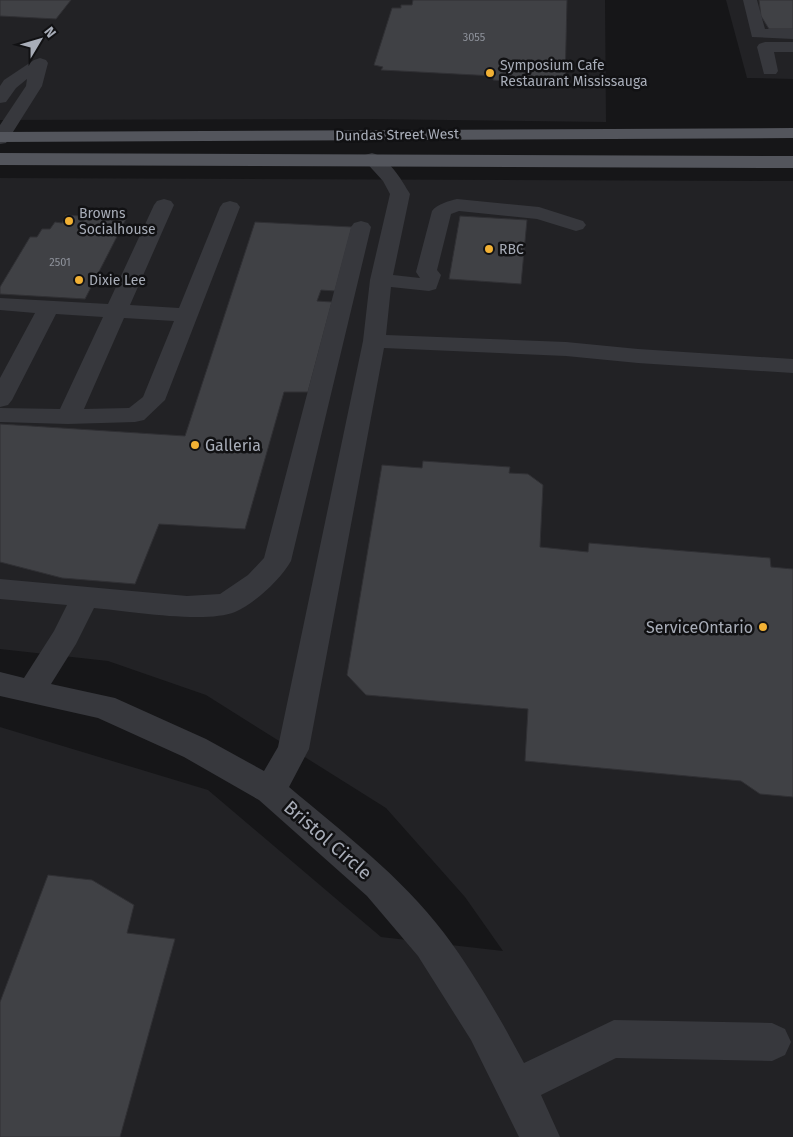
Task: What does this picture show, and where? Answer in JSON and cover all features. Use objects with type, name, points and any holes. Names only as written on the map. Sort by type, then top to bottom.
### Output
[{"type":"main road","name":"Dundas Street West","points":[[0,137],[793,133]]},
{"type":"main road","name":"Dundas Street West","points":[[0,159],[793,162]]},
{"type":"street","points":[[750,0],[758,34],[793,34]]},
{"type":"street","points":[[770,71],[765,47],[793,47]]},
{"type":"street","points":[[0,98],[10,84],[40,62],[34,86],[0,137]]},
{"type":"street","points":[[270,790],[293,749],[374,341],[381,280],[400,194],[391,178],[372,159]]},
{"type":"street","points":[[68,417],[164,205]]},
{"type":"street","points":[[381,280],[429,285],[431,275],[426,272],[442,211],[457,206],[539,213],[576,225]]},
{"type":"street","points":[[0,415],[68,417],[135,414],[153,400],[230,208]]},
{"type":"street","points":[[0,589],[187,606],[226,604],[258,582],[277,561],[361,227]]},
{"type":"street","points":[[0,304],[188,315]]},
{"type":"street","points":[[0,400],[49,307]]},
{"type":"street","points":[[374,341],[566,349],[638,356],[793,366]]},
{"type":"street","points":[[16,688],[66,636],[86,596]]},
{"type":"street","name":"Bristol Circle","points":[[16,688],[104,707],[195,748],[270,790],[378,885],[431,944],[484,1027],[540,1137]]},
{"type":"street","points":[[516,1087],[614,1039],[772,1042]]},
{"type":"shaded area","points":[[0,0],[605,0],[606,122],[369,119],[0,120]]},
{"type":"shaded area","points":[[726,0],[793,0],[793,79],[747,78]]},
{"type":"shaded area","points":[[0,178],[793,181],[793,1137],[0,1137],[0,727],[208,790],[381,937],[503,951],[465,897],[386,808],[206,695],[108,661],[0,649]]},
{"type":"building","points":[[0,0],[71,0],[56,19],[0,16]]},
{"type":"building","points":[[413,0],[567,0],[565,84],[556,83],[557,88],[503,85],[504,81],[493,80],[494,76],[381,70],[383,67],[374,65],[392,8],[401,8],[401,5],[412,5]]},
{"type":"building","points":[[759,0],[793,0],[793,29],[769,29],[761,16]]},
{"type":"building","points":[[66,215],[126,219],[85,299],[0,294],[0,287],[30,237],[37,237],[42,229],[50,229],[55,222],[62,223]]},
{"type":"building","name":"RBC","points":[[460,216],[527,220],[521,284],[449,279]]},
{"type":"building","points":[[255,222],[352,227],[335,291],[321,290],[317,301],[332,302],[308,392],[284,392],[245,529],[159,524],[135,584],[62,578],[0,562],[0,424],[185,436]]},
{"type":"building","points":[[423,461],[510,467],[509,473],[528,474],[543,485],[540,547],[588,552],[589,543],[770,558],[771,567],[793,569],[793,797],[760,794],[741,781],[525,761],[528,709],[366,695],[347,675],[382,465],[422,468]]},
{"type":"building","points":[[48,875],[92,880],[134,905],[127,933],[175,939],[120,1137],[0,1137],[0,1002]]},
{"type":"place","name":"Symposium Cafe Restaurant Mississauga","points":[[490,73]]},
{"type":"place","name":"Browns Socialhouse","points":[[69,221]]},
{"type":"place","name":"RBC","points":[[489,249]]},
{"type":"place","name":"Dixie Lee","points":[[79,280]]},
{"type":"place","name":"Galleria","points":[[195,445]]},
{"type":"place","name":"ServiceOntario","points":[[763,627]]}]
